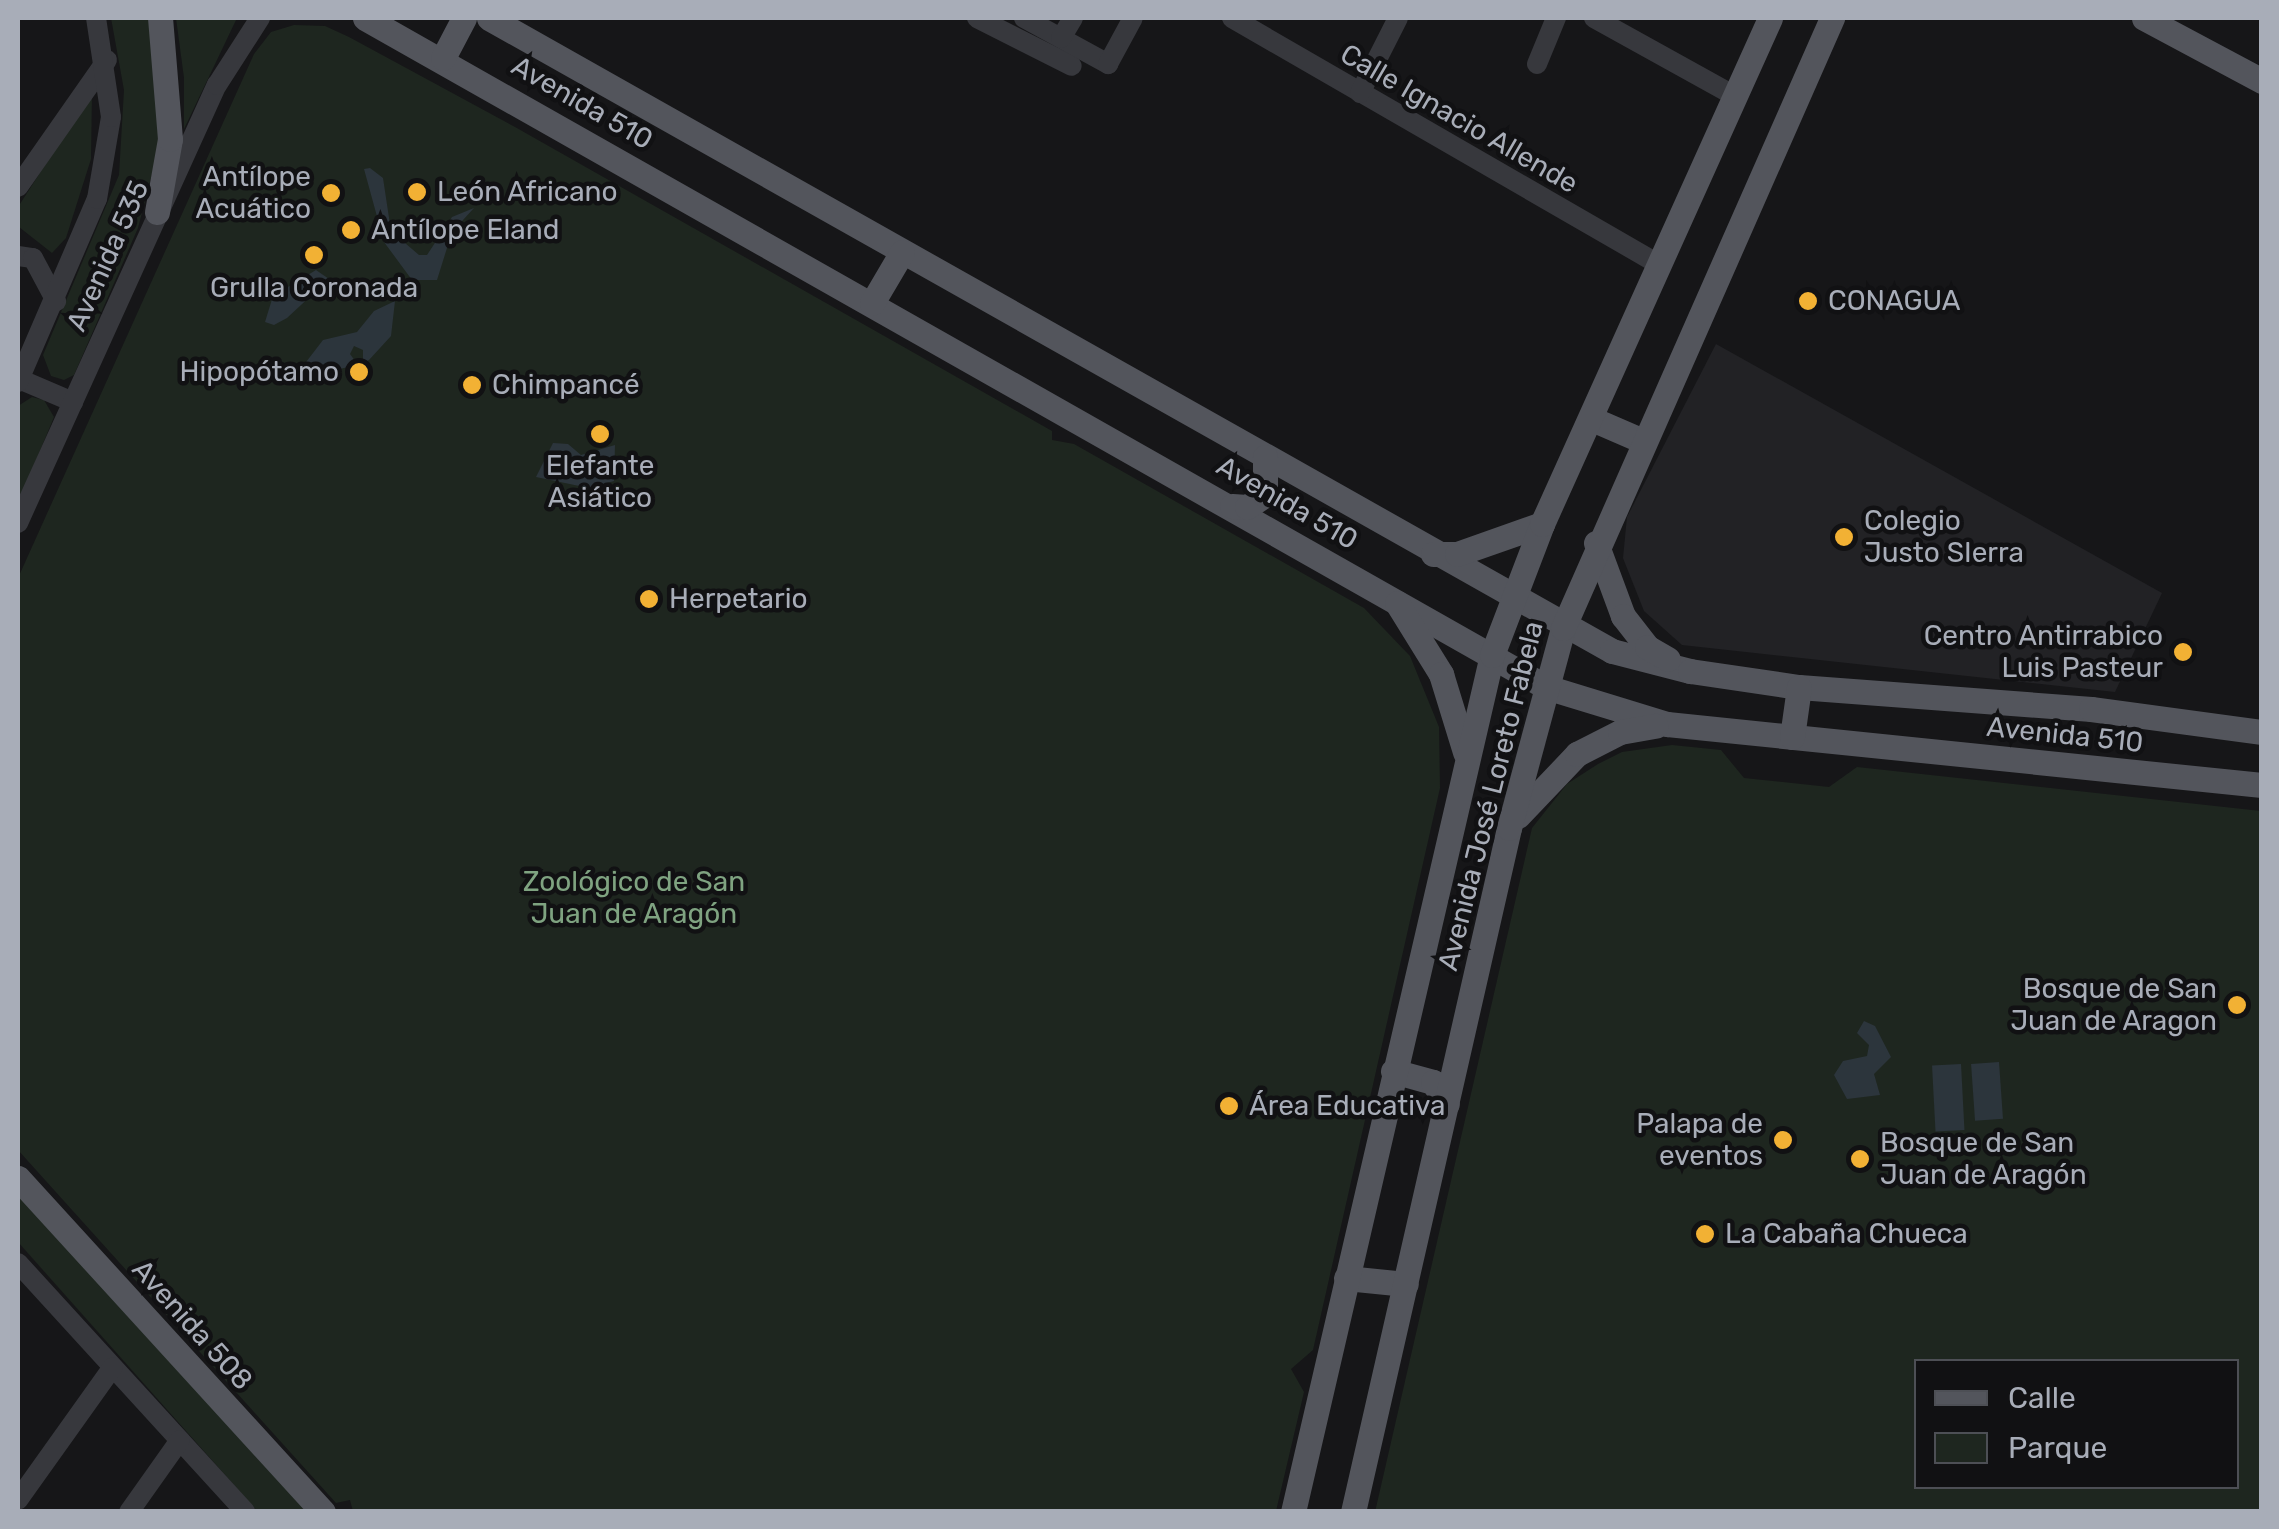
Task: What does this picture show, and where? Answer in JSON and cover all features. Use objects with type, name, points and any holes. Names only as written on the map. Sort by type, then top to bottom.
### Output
[{"type":"main road","points":[[157,212],[170,139],[160,18]]},
{"type":"main road","name":"Avenida 510","points":[[365,18],[443,58],[1546,686],[1667,724],[2262,785]]},
{"type":"main road","points":[[443,58],[464,18]]},
{"type":"main road","name":"Avenida 510","points":[[488,18],[1430,554],[1612,651],[1690,671],[1798,687],[2091,709],[2262,732]]},
{"type":"main road","name":"Avenida José Loreto Fabela","points":[[1293,1512],[1492,655],[1542,524],[1770,18]]},
{"type":"main road","name":"Avenida José Loreto Fabela","points":[[1353,1512],[1509,828],[1563,628],[1596,543],[1832,18]]},
{"type":"main road","points":[[2144,18],[2262,81]]},
{"type":"main road","points":[[872,303],[902,252]]},
{"type":"main road","points":[[1592,419],[1643,441]]},
{"type":"main road","points":[[1232,506],[1248,507],[1266,495],[1265,457]]},
{"type":"main road","points":[[1430,554],[1457,554],[1542,524]]},
{"type":"main road","points":[[1596,543],[1623,616],[1646,647],[1690,671]]},
{"type":"main road","points":[[1394,599],[1441,674],[1466,754]]},
{"type":"main road","points":[[1792,737],[1798,687]]},
{"type":"main road","points":[[1509,828],[1577,754],[1620,732],[1667,724]]},
{"type":"main road","points":[[1401,1038],[1415,1060],[1454,1070]]},
{"type":"main road","points":[[1393,1071],[1433,1082],[1447,1104]]},
{"type":"main road","name":"Avenida 508","points":[[18,1178],[323,1512]]},
{"type":"main road","points":[[1346,1278],[1406,1284]]},
{"type":"street","name":"Avenida 535","points":[[18,380],[98,199],[110,117],[107,60],[96,18]]},
{"type":"street","name":"Avenida 535","points":[[18,523],[157,212],[233,55],[260,18]]},
{"type":"street","points":[[977,18],[1072,66]]},
{"type":"street","points":[[1024,18],[1108,64],[1133,18]]},
{"type":"street","points":[[1061,38],[1073,18]]},
{"type":"street","name":"Calle Ignacio Allende","points":[[1232,18],[1659,265]]},
{"type":"street","points":[[1360,92],[1398,18]]},
{"type":"street","points":[[1537,64],[1556,18]]},
{"type":"street","points":[[1594,18],[1735,96]]},
{"type":"street","points":[[18,187],[107,60]]},
{"type":"street","points":[[18,242],[56,301]]},
{"type":"street","points":[[18,380],[73,402]]},
{"type":"street","points":[[22,1279],[113,1367],[245,1512]]},
{"type":"street","points":[[18,1500],[113,1367]]},
{"type":"street","points":[[129,1512],[180,1440]]},
{"type":"shaded area","points":[[370,168],[383,178],[391,231],[419,255],[427,255],[452,217],[474,208],[452,232],[437,280],[412,280],[384,242],[364,169]]},
{"type":"shaded area","points":[[316,270],[329,279],[287,318],[274,325],[265,322],[273,296]]},
{"type":"shaded area","points":[[395,301],[391,336],[369,360],[363,363],[363,350],[354,346],[350,354],[358,365],[330,371],[303,366],[323,340],[357,332],[374,311]]},
{"type":"shaded area","name":"Colegio Justo SIerra","points":[[1716,344],[2162,593],[2115,692],[1682,645],[1644,611],[1623,558],[1627,517]]},
{"type":"shaded area","points":[[553,443],[568,444],[581,455],[615,445],[614,481],[589,488],[536,477]]},
{"type":"shaded area","points":[[1864,1021],[1875,1026],[1891,1057],[1874,1074],[1880,1095],[1847,1099],[1834,1075],[1843,1061],[1867,1056],[1869,1045],[1857,1033]]},
{"type":"shaded area","points":[[1999,1062],[2003,1119],[1975,1121],[1971,1064]]},
{"type":"shaded area","points":[[1961,1064],[1964,1130],[1935,1131],[1932,1066]]},
{"type":"green space","points":[[111,18],[150,18],[159,147],[138,228],[74,375],[64,380],[51,376],[43,355],[119,175],[124,90]]},
{"type":"green space","points":[[176,18],[237,18],[184,129],[184,78]]},
{"type":"green space","name":"Zoológico de San Juan de Aragón","points":[[294,25],[325,26],[349,37],[515,127],[1052,431],[1052,440],[1074,444],[1364,608],[1410,656],[1439,727],[1440,788],[1313,1350],[1291,1369],[1304,1392],[1276,1511],[353,1511],[350,1500],[336,1503],[18,1150],[18,578],[254,54],[271,32]]},
{"type":"green space","points":[[92,92],[91,159],[66,238],[52,253],[19,227],[18,207]]},
{"type":"green space","points":[[32,397],[44,400],[54,417],[18,504],[18,406]]},
{"type":"green space","name":"Bosque de San Juan de Aragón","points":[[1672,745],[1721,750],[1744,778],[1829,787],[1857,767],[2261,811],[2261,1511],[1375,1512],[1532,828],[1567,784],[1622,752]]},
{"type":"green space","points":[[18,1193],[307,1511],[257,1511],[18,1242]]},
{"type":"place","name":"León Africano","points":[[417,192]]},
{"type":"place","name":"Antílope Acuático","points":[[331,193]]},
{"type":"place","name":"Antílope Eland","points":[[351,230]]},
{"type":"place","name":"Grulla Coronada","points":[[314,255]]},
{"type":"place","name":"CONAGUA","points":[[1808,301]]},
{"type":"place","name":"Hipopótamo","points":[[359,372]]},
{"type":"place","name":"Chimpancé","points":[[472,385]]},
{"type":"place","name":"Elefante Asiático","points":[[600,434]]},
{"type":"place","name":"Colegio Justo SIerra","points":[[1844,537]]},
{"type":"place","name":"Herpetario","points":[[649,599]]},
{"type":"place","name":"Centro Antirrabico Luis Pasteur","points":[[2183,652]]},
{"type":"place","name":"Bosque de San Juan de Aragon","points":[[2237,1005]]},
{"type":"place","name":"Área Educativa","points":[[1229,1106]]},
{"type":"place","name":"Palapa de eventos","points":[[1783,1140]]},
{"type":"place","name":"Bosque de San Juan de Aragón","points":[[1860,1159]]},
{"type":"place","name":"La Cabaña Chueca","points":[[1705,1234]]}]
